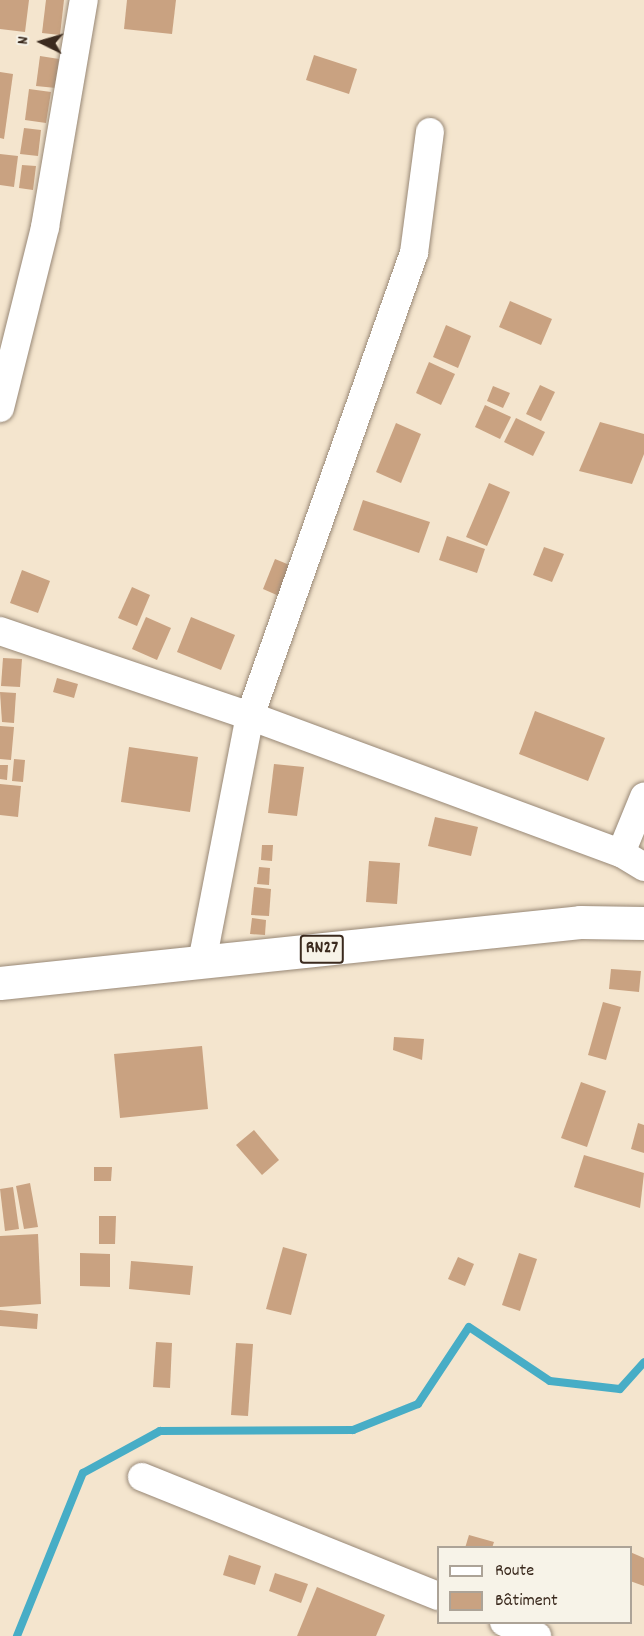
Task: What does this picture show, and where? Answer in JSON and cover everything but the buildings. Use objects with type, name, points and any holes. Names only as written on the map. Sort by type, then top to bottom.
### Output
[{"type":"main road","name":"RN27","points":[[0,983],[580,922],[644,923]]},
{"type":"street","points":[[0,408],[45,227],[84,0]]},
{"type":"street","points":[[202,962],[250,716],[414,253],[430,132]]},
{"type":"street","points":[[0,631],[250,716],[633,860],[644,797]]},
{"type":"street","points":[[142,1477],[437,1596]]},
{"type":"street","points":[[507,1624],[537,1636]]},
{"type":"waterway","points":[[17,1636],[83,1473],[160,1431],[353,1430],[418,1404],[469,1327],[550,1381],[620,1389],[644,1362]]}]
